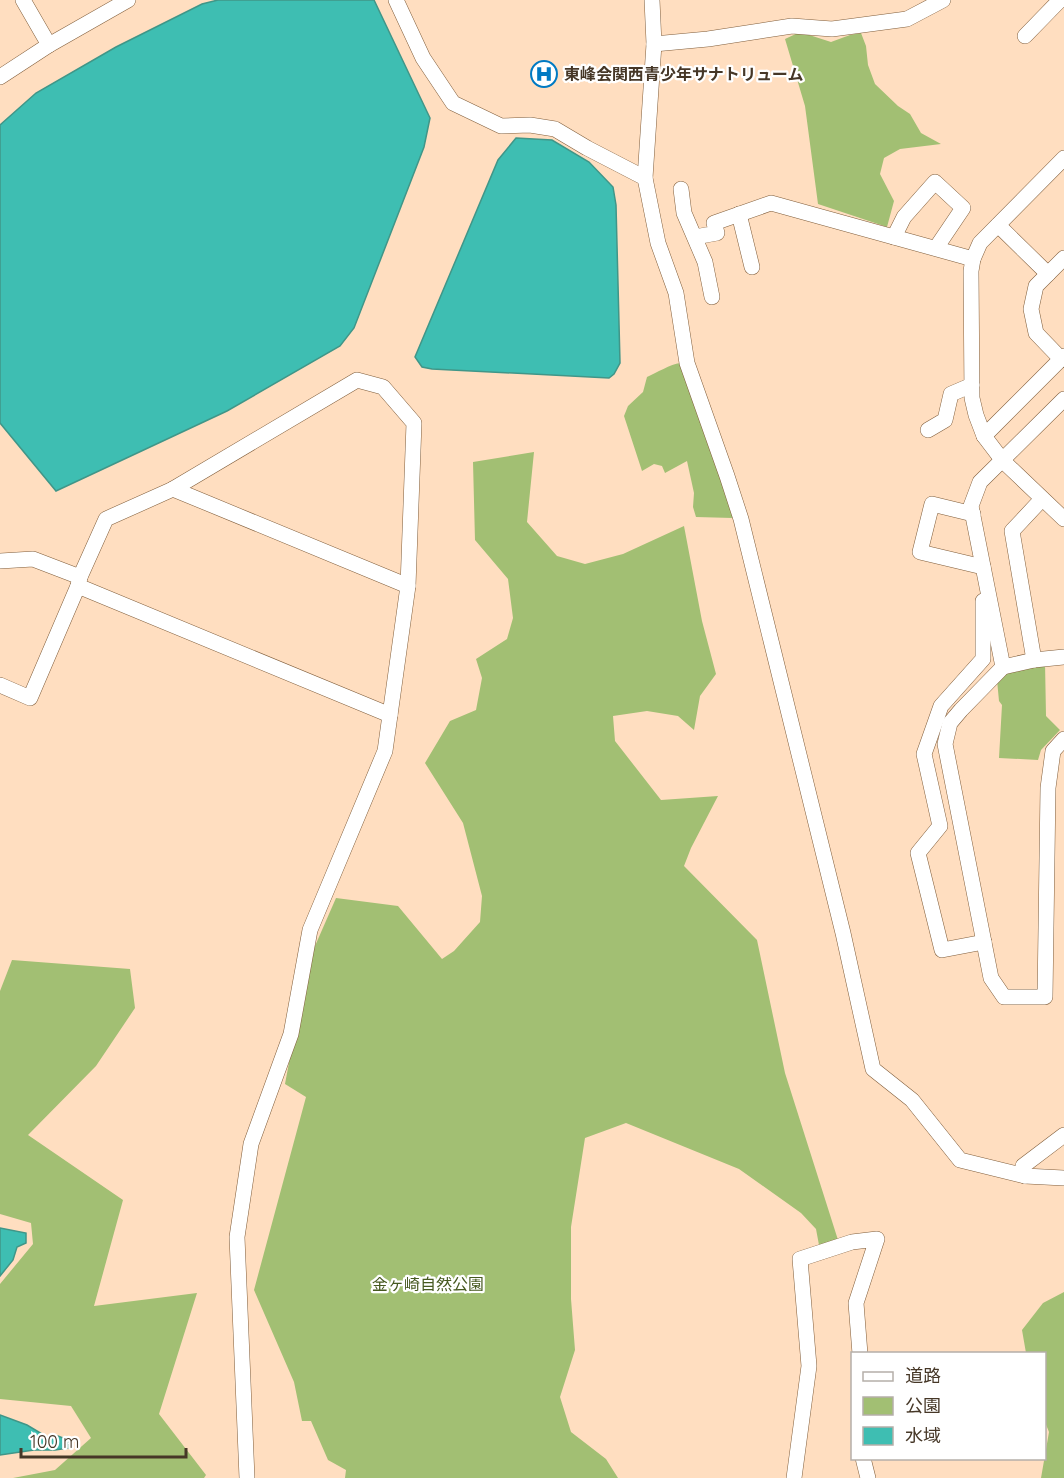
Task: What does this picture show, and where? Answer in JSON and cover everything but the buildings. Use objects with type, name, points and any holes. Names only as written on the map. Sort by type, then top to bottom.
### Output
[{"type":"street","points":[[23,0],[49,45]]},
{"type":"street","points":[[0,77],[49,45],[128,0]]},
{"type":"street","points":[[396,0],[423,58],[453,103],[501,126],[530,125],[555,129],[645,178]]},
{"type":"street","points":[[652,0],[654,44],[645,178],[658,243],[676,292],[687,363],[741,519],[843,933],[873,1069],[912,1100],[960,1160],[1025,1176],[1064,1178]]},
{"type":"street","points":[[654,44],[708,39],[792,26],[832,29],[907,19],[943,0]]},
{"type":"street","points":[[1025,36],[1060,0]]},
{"type":"street","points":[[1064,158],[980,243],[971,271],[972,398],[984,436],[1003,461],[1064,519]]},
{"type":"street","points":[[894,237],[904,217],[935,182],[963,208],[936,249]]},
{"type":"street","points":[[681,189],[684,213],[705,262],[712,297]]},
{"type":"street","points":[[694,237],[717,233],[714,222],[771,203],[973,259]]},
{"type":"street","points":[[739,214],[752,267]]},
{"type":"street","points":[[998,225],[1048,274]]},
{"type":"street","points":[[984,436],[1062,358],[1036,333],[1031,309],[1036,286],[1064,258]]},
{"type":"street","points":[[0,685],[30,698],[106,519],[173,489],[357,380],[384,387],[414,423],[408,586],[385,752],[310,930],[291,1034],[251,1144],[237,1237],[247,1478]]},
{"type":"street","points":[[928,430],[945,420],[951,394],[972,385]]},
{"type":"street","points":[[1003,667],[971,506],[980,482],[1063,402]]},
{"type":"street","points":[[173,489],[408,586]]},
{"type":"street","points":[[1034,660],[1012,531],[1042,499]]},
{"type":"street","points":[[973,514],[932,504],[920,552],[983,567]]},
{"type":"street","points":[[0,561],[33,559],[390,715]]},
{"type":"street","points":[[984,942],[942,951],[918,853],[940,826],[924,754],[941,706],[983,659],[983,595],[988,592]]},
{"type":"street","points":[[1064,657],[1034,660],[1003,667],[950,723],[945,744],[991,978],[1004,997],[1046,997],[1048,788],[1053,751],[1064,739]]},
{"type":"street","points":[[1025,1176],[1023,1166],[1064,1135]]},
{"type":"street","points":[[794,1478],[809,1366],[800,1259],[852,1242],[877,1239],[856,1303],[860,1352]]},
{"type":"street","points":[[864,1460],[868,1478]]},
{"type":"green space","points":[[800,32],[831,42],[861,33],[875,84],[910,114],[921,133],[941,144],[900,149],[884,158],[880,174],[894,201],[887,227],[818,204],[805,106],[785,39]]},
{"type":"green space","points":[[680,363],[700,413],[733,518],[696,517],[693,507],[694,493],[687,461],[665,473],[662,466],[654,464],[642,471],[624,416],[628,406],[643,392],[647,377]]},
{"type":"green space","name":"金ヶ崎自然公園","points":[[534,452],[527,522],[557,556],[585,564],[623,554],[684,526],[702,621],[716,674],[700,696],[694,730],[678,716],[647,711],[613,716],[615,741],[661,800],[718,796],[684,866],[757,940],[785,1073],[838,1240],[819,1245],[816,1229],[801,1213],[739,1169],[626,1123],[585,1138],[571,1227],[571,1299],[575,1350],[560,1397],[571,1432],[606,1459],[618,1478],[345,1478],[346,1470],[328,1460],[311,1421],[302,1421],[294,1382],[254,1290],[306,1097],[285,1084],[308,962],[336,898],[398,906],[442,959],[454,951],[480,922],[482,896],[463,823],[425,763],[450,721],[476,710],[482,678],[476,659],[507,639],[513,618],[508,579],[475,540],[473,462]]},
{"type":"green space","points":[[1045,662],[1046,716],[1060,730],[1041,750],[1038,760],[999,758],[1002,705],[999,701],[997,680],[1008,671]]},
{"type":"green space","points":[[12,960],[130,969],[135,1008],[96,1066],[28,1135],[123,1200],[94,1306],[197,1293],[159,1414],[206,1475],[204,1478],[13,1478],[55,1470],[91,1438],[71,1406],[0,1399],[0,1284],[33,1244],[31,1223],[0,1214],[0,991]]},
{"type":"green space","points":[[1064,1292],[1064,1478],[1041,1478],[1044,1460],[1046,1460],[1049,1432],[1046,1424],[1046,1352],[1026,1352],[1022,1330],[1043,1303]]},
{"type":"water","points":[[218,0],[374,0],[430,118],[424,147],[354,328],[340,346],[227,411],[56,491],[0,423],[0,125],[36,93],[116,47],[202,4]]},
{"type":"water","points":[[516,138],[552,140],[589,162],[613,187],[616,205],[620,363],[609,378],[432,369],[422,367],[415,357],[498,160]]},
{"type":"water","points":[[0,1228],[26,1233],[26,1243],[17,1247],[13,1260],[0,1276]]},
{"type":"water","points":[[0,1415],[27,1425],[47,1437],[58,1436],[68,1440],[68,1448],[0,1455]]},
{"type":"place","name":"東峰会関西青少年サナトリューム","points":[[544,74]]}]
